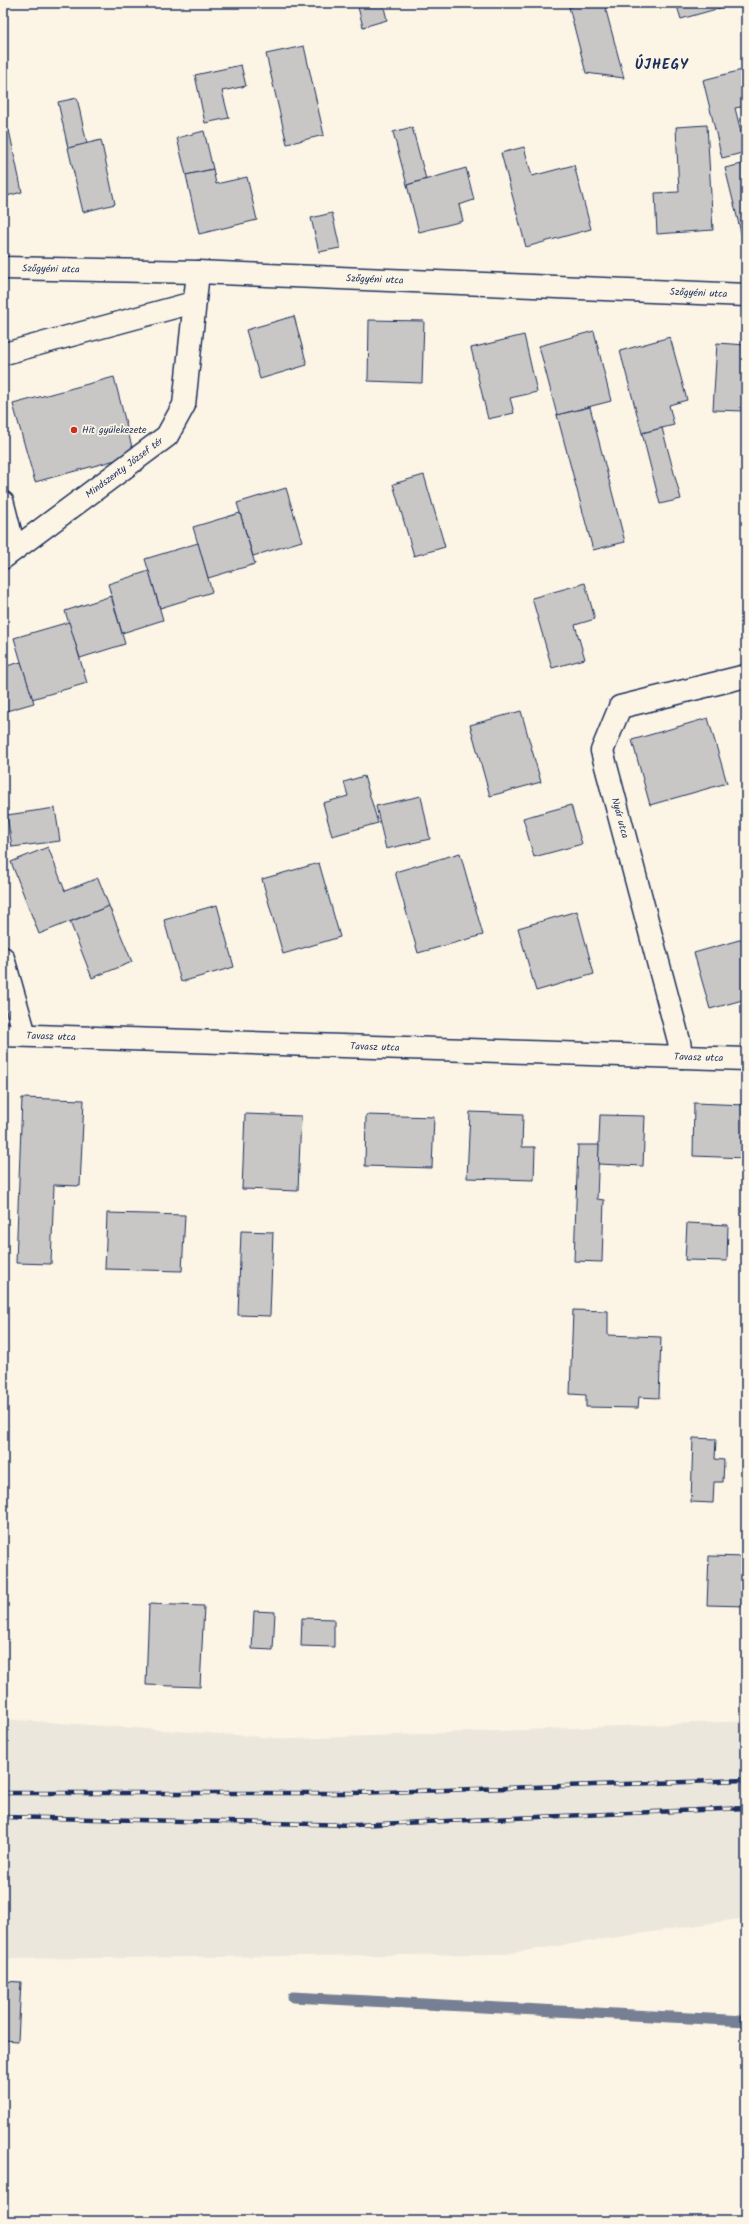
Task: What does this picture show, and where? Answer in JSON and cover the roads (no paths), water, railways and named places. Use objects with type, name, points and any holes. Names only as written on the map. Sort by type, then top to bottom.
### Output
[{"type":"street","name":"Szőgyéni utca","points":[[3,268],[198,272],[746,295]]},
{"type":"street","name":"Mindszenty József tér","points":[[9,554],[167,436],[184,405],[198,272]]},
{"type":"street","name":"Nyár utca","points":[[681,1057],[679,1040],[602,751],[620,707],[746,676]]},
{"type":"street","points":[[3,958],[25,1035]]},
{"type":"street","name":"Tavasz utca","points":[[3,1035],[746,1059]]},
{"type":"lane","points":[[3,354],[195,302]]},
{"type":"lane","points":[[3,502],[9,554]]},
{"type":"waterway","points":[[293,1997],[746,2021]]},
{"type":"railway","points":[[3,1793],[353,1793],[746,1780]]},
{"type":"railway","points":[[3,1817],[355,1825],[746,1808]]},
{"type":"place","name":"Hit gyülekezete","points":[[74,430]]},
{"type":"district","name":"ÚJHEGY","points":[[662,65]]}]
